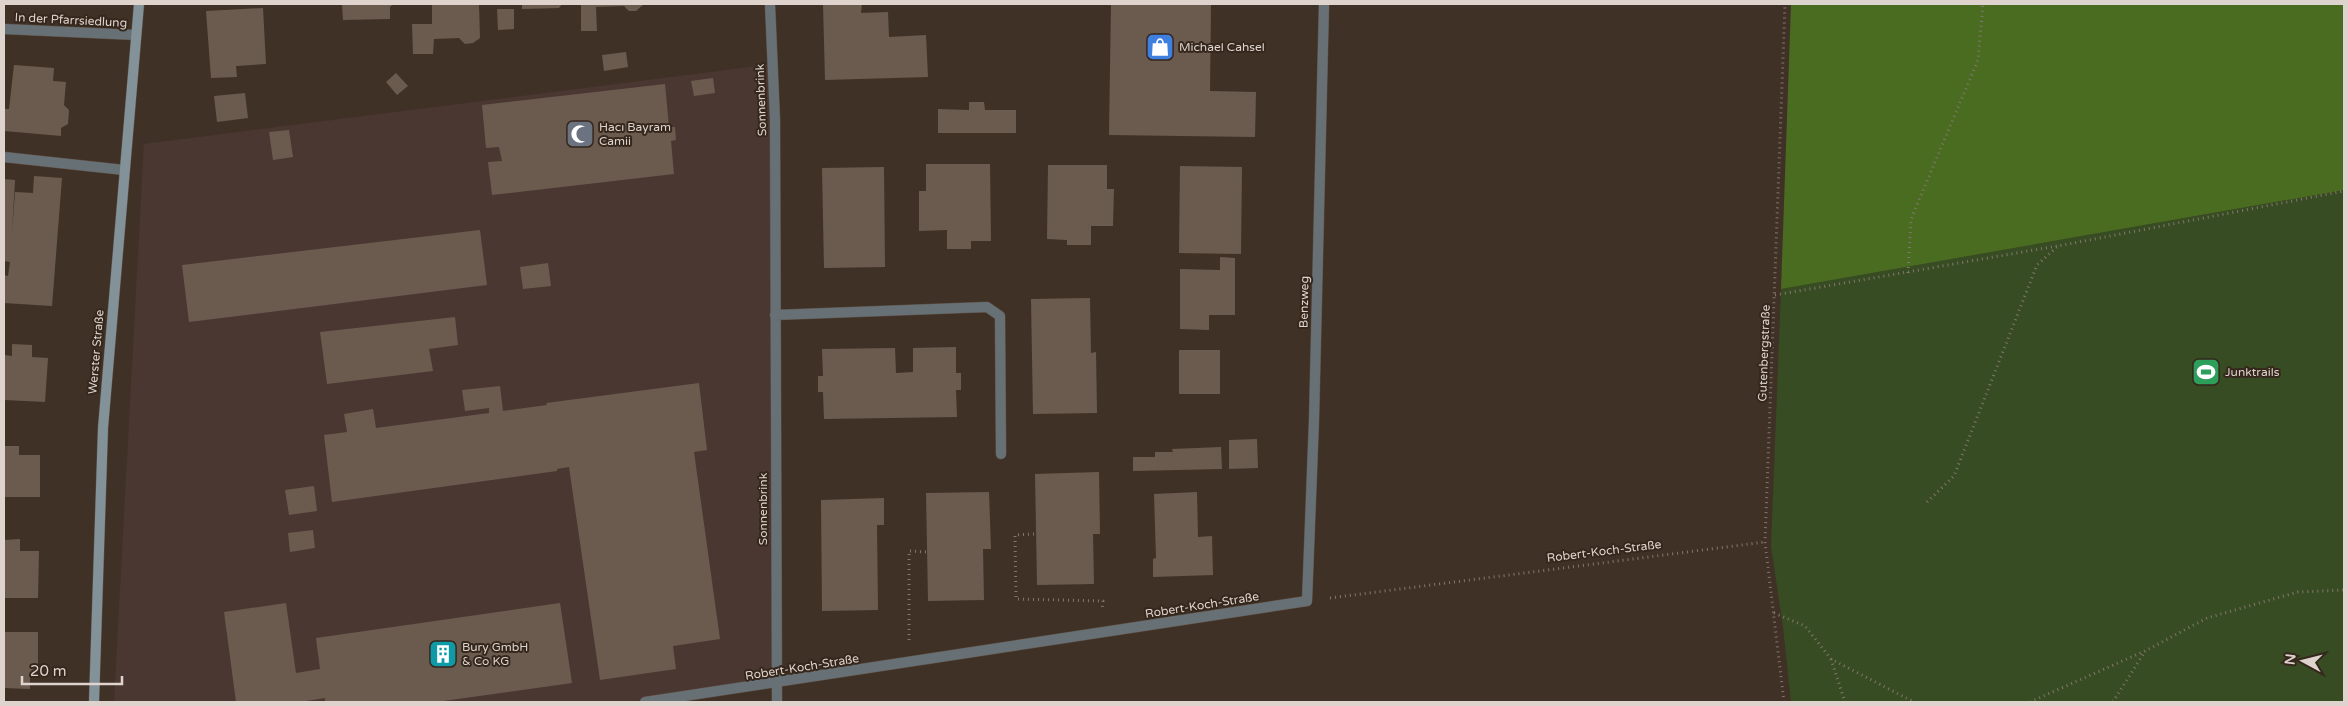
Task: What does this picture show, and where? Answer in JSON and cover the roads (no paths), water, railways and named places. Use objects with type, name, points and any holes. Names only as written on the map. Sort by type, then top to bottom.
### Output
[{"type":"main road","name":"Werster Straße","points":[[94,702],[102,428],[139,4]]},
{"type":"street","name":"Sonnenbrink","points":[[770,4],[775,120],[777,702]]},
{"type":"street","name":"Benzweg","points":[[1307,601],[1314,420],[1324,4]]},
{"type":"street","name":"In der Pfarrsiedlung","points":[[4,28],[136,36]]},
{"type":"street","points":[[4,157],[124,170]]},
{"type":"street","points":[[775,315],[987,307],[1000,316],[1001,454]]},
{"type":"street","name":"Robert-Koch-Straße","points":[[645,702],[776,684],[1307,601]]},
{"type":"place","name":"Michael Cahsel","points":[[1160,47]]},
{"type":"place","name":"Hacı Bayram Camii","points":[[580,134]]},
{"type":"place","name":"Junktrails","points":[[2206,372]]},
{"type":"place","name":"Bury GmbH & Co KG","points":[[443,654]]}]
